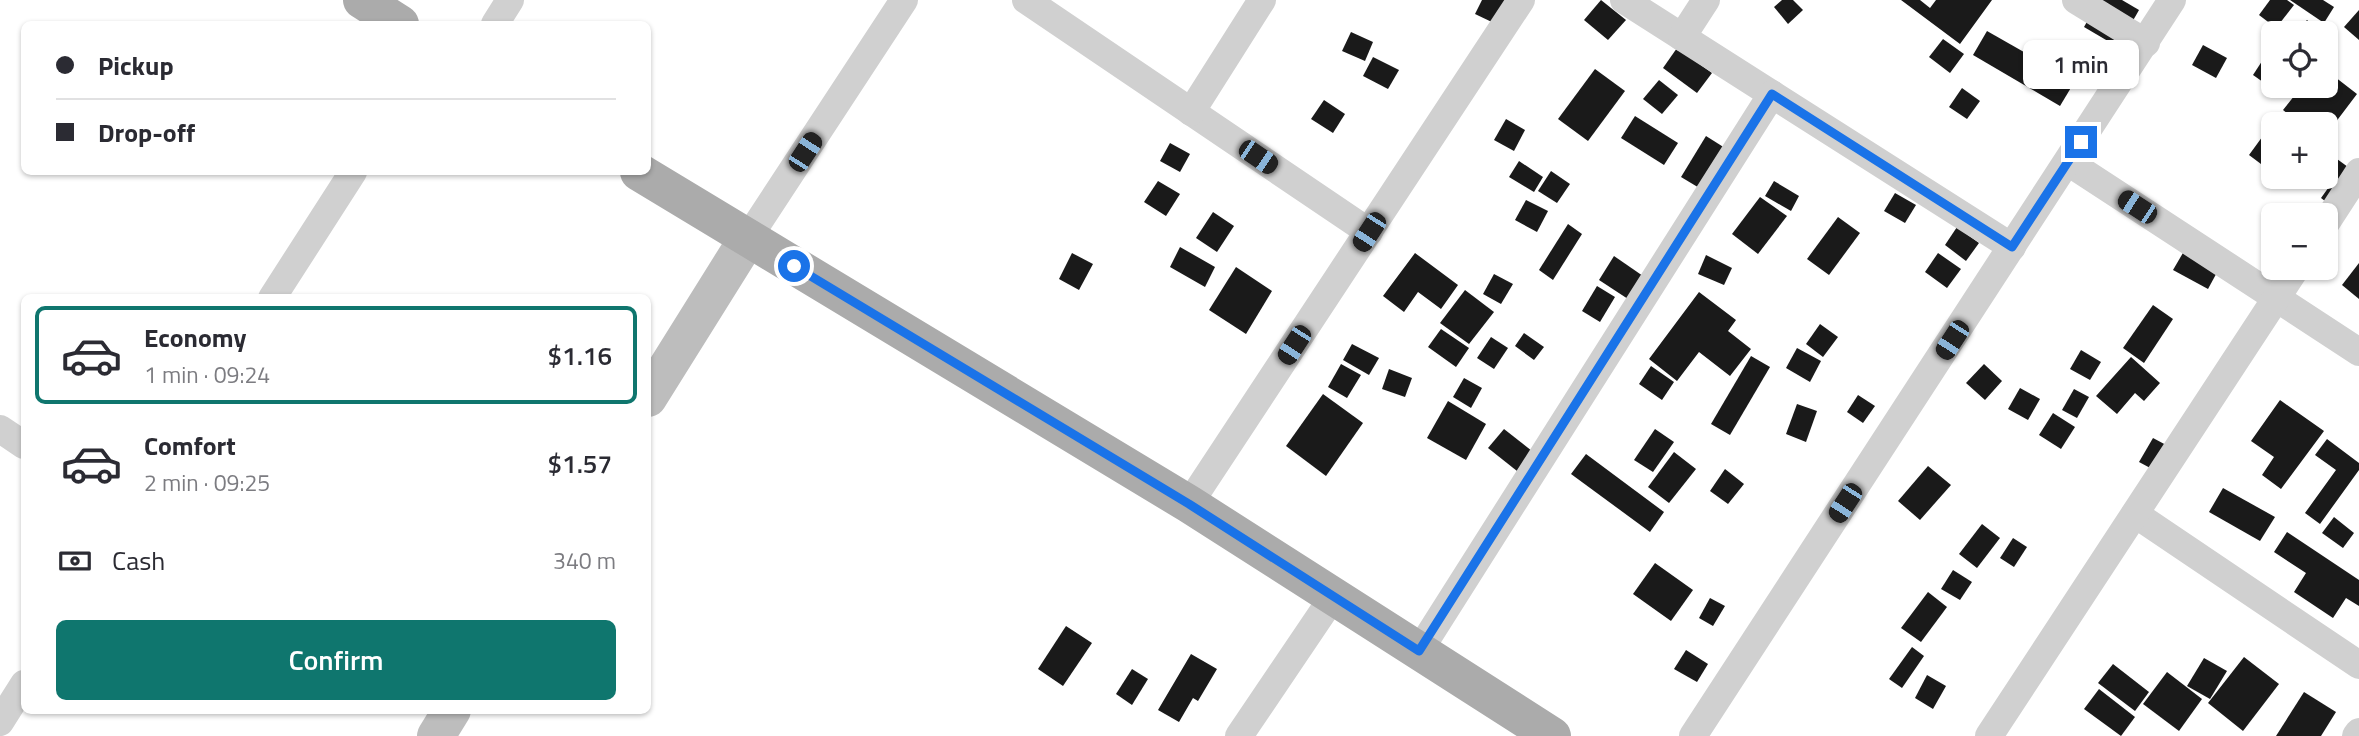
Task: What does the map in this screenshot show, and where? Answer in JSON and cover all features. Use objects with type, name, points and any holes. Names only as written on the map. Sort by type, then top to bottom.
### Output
[{"type":"main road","points":[[362,0],[395,21]]},
{"type":"main road","points":[[644,175],[1189,504],[1552,736]]},
{"type":"street","points":[[497,21],[510,0]]},
{"type":"street","points":[[651,393],[748,238],[904,0]]},
{"type":"street","points":[[1026,0],[1369,232]]},
{"type":"street","points":[[1191,111],[1262,0]]},
{"type":"street","points":[[1189,504],[1521,0]]},
{"type":"street","points":[[1624,0],[2012,247]]},
{"type":"street","points":[[1682,37],[1706,0]]},
{"type":"street","points":[[2076,0],[2146,43]]},
{"type":"street","points":[[1693,736],[2172,0]]},
{"type":"street","points":[[1419,651],[1772,94]]},
{"type":"street","points":[[2068,162],[2359,352]]},
{"type":"street","points":[[2338,204],[2359,172]]},
{"type":"street","points":[[275,294],[351,175]]},
{"type":"street","points":[[1989,736],[2288,280]]},
{"type":"street","points":[[0,429],[21,443]]},
{"type":"street","points":[[2135,514],[2359,666]]},
{"type":"street","points":[[1240,736],[1333,597]]},
{"type":"street","points":[[0,722],[21,689]]},
{"type":"building","points":[[1482,0],[1508,0],[1496,24],[1475,14]]},
{"type":"building","points":[[1601,0],[1626,20],[1608,40],[1584,20]]},
{"type":"building","points":[[1782,0],[1793,0],[1803,10],[1788,24],[1774,7]]},
{"type":"building","points":[[1901,0],[1920,0],[1930,8],[1936,0],[1992,0],[1960,44]]},
{"type":"building","points":[[2099,0],[2122,0],[2139,10],[2118,47],[2084,27]]},
{"type":"building","points":[[2270,0],[2287,0],[2294,5],[2281,21],[2267,21],[2259,15]]},
{"type":"building","points":[[2290,0],[2323,0],[2334,7],[2325,21],[2321,21]]},
{"type":"building","points":[[2359,10],[2359,40],[2344,27]]},
{"type":"building","points":[[1987,31],[2075,81],[2060,106],[1973,55]]},
{"type":"building","points":[[1351,32],[1373,42],[1365,61],[1342,51]]},
{"type":"building","points":[[1943,39],[1964,54],[1950,73],[1929,57]]},
{"type":"building","points":[[2203,45],[2227,58],[2216,78],[2192,65]]},
{"type":"building","points":[[1677,48],[1712,73],[1697,93],[1663,68]]},
{"type":"building","points":[[1373,57],[1399,70],[1388,89],[1363,76]]},
{"type":"building","points":[[2261,63],[2261,81],[2253,75]]},
{"type":"building","points":[[1595,69],[1625,91],[1588,141],[1558,119]]},
{"type":"building","points":[[2338,79],[2357,94],[2338,119],[2338,112],[2283,110],[2292,98],[2338,98]]},
{"type":"building","points":[[1659,80],[1678,95],[1662,114],[1643,99]]},
{"type":"building","points":[[1962,88],[1980,101],[1967,119],[1949,107]]},
{"type":"building","points":[[1324,100],[1345,114],[1333,133],[1311,119]]},
{"type":"building","points":[[1635,116],[1678,143],[1664,165],[1621,138]]},
{"type":"building","points":[[1506,119],[1525,130],[1514,151],[1494,140]]},
{"type":"building","points":[[1706,136],[1725,148],[1701,189],[1681,177]]},
{"type":"building","points":[[2261,139],[2261,164],[2249,155]]},
{"type":"building","points":[[1170,143],[1190,154],[1180,172],[1160,161]]},
{"type":"building","points":[[2338,160],[2359,175],[2338,211],[2338,203],[2328,203],[2321,198],[2327,189],[2338,189]]},
{"type":"building","points":[[1519,161],[1543,177],[1534,192],[1509,177]]},
{"type":"building","points":[[1551,171],[1570,184],[1557,203],[1538,191]]},
{"type":"building","points":[[1158,181],[1180,194],[1166,216],[1144,202]]},
{"type":"building","points":[[1774,181],[1799,196],[1791,211],[1765,196]]},
{"type":"building","points":[[1895,193],[1916,205],[1905,223],[1884,211]]},
{"type":"building","points":[[1760,197],[1787,216],[1758,254],[1732,234]]},
{"type":"building","points":[[1526,200],[1548,211],[1537,232],[1515,220]]},
{"type":"building","points":[[1213,212],[1234,226],[1217,252],[1196,238]]},
{"type":"building","points":[[1838,217],[1860,233],[1829,275],[1807,259]]},
{"type":"building","points":[[1568,224],[1582,234],[1553,280],[1539,270]]},
{"type":"building","points":[[1957,227],[1979,243],[1966,261],[1945,245]]},
{"type":"building","points":[[2187,246],[2221,265],[2208,289],[2173,270]]},
{"type":"building","points":[[1180,247],[1215,267],[1205,287],[1170,267]]},
{"type":"building","points":[[1072,253],[1093,264],[1079,290],[1059,279]]},
{"type":"building","points":[[1415,253],[1458,285],[1441,309],[1418,292],[1404,312],[1383,296]]},
{"type":"building","points":[[1938,253],[1961,269],[1947,288],[1925,272]]},
{"type":"building","points":[[1706,255],[1732,268],[1724,285],[1698,274]]},
{"type":"building","points":[[1614,256],[1643,276],[1628,299],[1599,280]]},
{"type":"building","points":[[2359,263],[2359,299],[2342,285]]},
{"type":"building","points":[[1236,267],[1272,291],[1246,334],[1209,310]]},
{"type":"building","points":[[1494,274],[1513,284],[1501,304],[1483,294]]},
{"type":"building","points":[[1597,286],[1615,297],[1600,322],[1582,311]]},
{"type":"building","points":[[1465,290],[1494,312],[1469,344],[1440,323]]},
{"type":"building","points":[[1699,292],[1736,320],[1728,331],[1751,349],[1730,376],[1699,352],[1677,381],[1649,359]]},
{"type":"building","points":[[2153,305],[2173,319],[2144,363],[2123,348]]},
{"type":"building","points":[[1820,324],[1838,337],[1823,357],[1806,344]]},
{"type":"building","points":[[1441,329],[1469,348],[1456,367],[1428,347]]},
{"type":"building","points":[[1524,333],[1544,347],[1534,360],[1515,346]]},
{"type":"building","points":[[1491,337],[1508,348],[1494,369],[1477,358]]},
{"type":"building","points":[[1352,344],[1379,358],[1369,375],[1343,360]]},
{"type":"building","points":[[1797,348],[1821,361],[1810,382],[1786,368]]},
{"type":"building","points":[[2081,350],[2101,362],[2090,380],[2070,369]]},
{"type":"building","points":[[1751,356],[1770,367],[1730,435],[1711,424]]},
{"type":"building","points":[[2131,357],[2160,383],[2144,401],[2135,393],[2117,414],[2096,396]]},
{"type":"building","points":[[1341,364],[1361,375],[1347,398],[1328,387]]},
{"type":"building","points":[[1984,364],[2002,381],[1985,400],[1966,383]]},
{"type":"building","points":[[1651,366],[1674,382],[1662,400],[1639,384]]},
{"type":"building","points":[[1389,369],[1412,378],[1405,397],[1382,389]]},
{"type":"building","points":[[1464,378],[1482,388],[1471,408],[1453,397]]},
{"type":"building","points":[[2020,388],[2040,399],[2028,420],[2008,409]]},
{"type":"building","points":[[2074,389],[2089,397],[2077,418],[2062,410]]},
{"type":"building","points":[[1323,394],[1363,423],[1326,476],[1286,446]]},
{"type":"building","points":[[1858,395],[1875,406],[1863,423],[1847,412]]},
{"type":"building","points":[[2280,400],[2324,431],[2281,489],[2262,475],[2274,457],[2251,441]]},
{"type":"building","points":[[1448,401],[1486,424],[1466,460],[1427,438]]},
{"type":"building","points":[[1797,404],[1817,411],[1806,442],[1786,434]]},
{"type":"building","points":[[2053,413],[2075,427],[2061,449],[2039,435]]},
{"type":"building","points":[[1504,429],[1532,451],[1517,471],[1488,448]]},
{"type":"building","points":[[1655,429],[1674,442],[1653,472],[1634,460]]},
{"type":"building","points":[[2153,438],[2168,446],[2154,470],[2139,462]]},
{"type":"building","points":[[2327,439],[2359,463],[2359,470],[2320,524],[2305,513],[2336,470],[2315,455]]},
{"type":"building","points":[[1674,452],[1696,469],[1669,503],[1648,487]]},
{"type":"building","points":[[1586,454],[1664,512],[1650,532],[1571,474]]},
{"type":"building","points":[[1928,466],[1951,485],[1920,520],[1898,501]]},
{"type":"building","points":[[1725,469],[1744,484],[1728,504],[1710,491]]},
{"type":"building","points":[[2223,488],[2275,517],[2260,541],[2209,512]]},
{"type":"building","points":[[2334,517],[2354,533],[2343,548],[2322,533]]},
{"type":"building","points":[[1982,524],[2000,538],[1977,568],[1959,554]]},
{"type":"building","points":[[2287,532],[2359,580],[2359,606],[2346,598],[2333,618],[2294,592],[2306,573],[2274,552]]},
{"type":"building","points":[[2013,538],[2027,547],[2014,567],[2000,558]]},
{"type":"building","points":[[1655,563],[1693,590],[1671,621],[1633,594]]},
{"type":"building","points":[[1953,570],[1972,582],[1960,600],[1941,589]]},
{"type":"building","points":[[1928,592],[1947,607],[1921,642],[1901,628]]},
{"type":"building","points":[[1710,598],[1725,606],[1713,626],[1699,618]]},
{"type":"building","points":[[1066,626],[1092,643],[1063,686],[1038,669]]},
{"type":"building","points":[[1912,647],[1924,656],[1902,688],[1889,679]]},
{"type":"building","points":[[1686,650],[1708,664],[1697,682],[1674,669]]},
{"type":"building","points":[[1191,654],[1217,669],[1198,701],[1193,698],[1179,722],[1158,710]]},
{"type":"building","points":[[2244,657],[2279,684],[2243,731],[2208,703]]},
{"type":"building","points":[[2204,658],[2227,671],[2210,699],[2187,686]]},
{"type":"building","points":[[2113,664],[2149,692],[2135,711],[2098,683]]},
{"type":"building","points":[[1132,669],[1148,679],[1132,705],[1116,694]]},
{"type":"building","points":[[2167,672],[2202,699],[2179,731],[2143,704]]},
{"type":"building","points":[[1927,675],[1946,686],[1933,709],[1915,698]]},
{"type":"building","points":[[2099,689],[2135,717],[2121,736],[2084,709]]},
{"type":"building","points":[[2304,692],[2336,712],[2321,736],[2276,736]]},
{"type":"route","points":[[794,266],[1189,504],[1419,651],[1772,94],[2012,247],[2081,142]]}]
